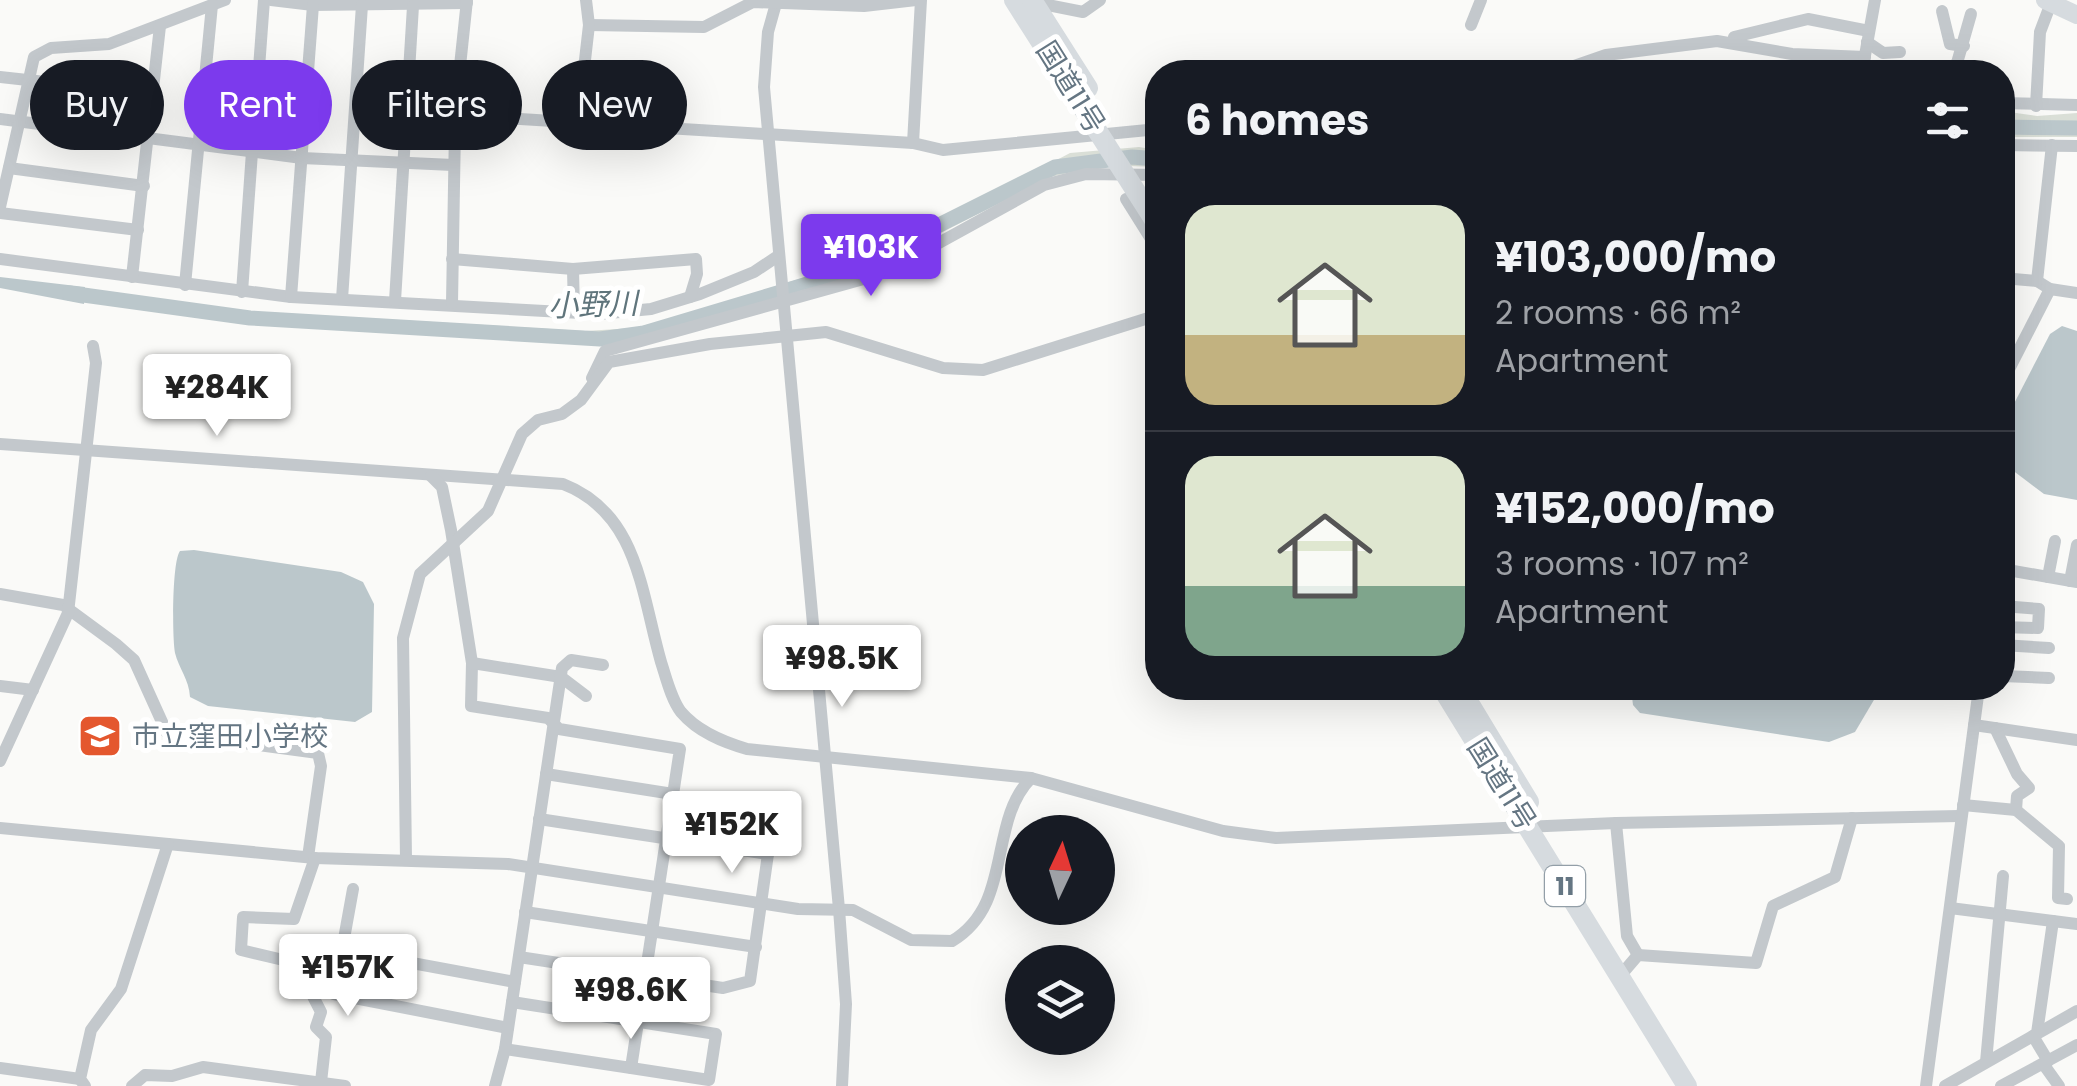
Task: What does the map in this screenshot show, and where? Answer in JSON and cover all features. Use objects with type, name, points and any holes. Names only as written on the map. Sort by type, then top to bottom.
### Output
[{"type":"highway","name":"国道11号","points":[[1026,1],[1102,124],[1137,172]]},
{"type":"highway","name":"国道11号","points":[[1450,700],[1628,966],[1701,1086]]},
{"type":"highway","name":"国道11号","points":[[1467,700],[1536,826]]},
{"type":"highway","name":"国道11号","points":[[1628,966],[1687,1086]]},
{"type":"main road","points":[[2048,1],[2077,15]]},
{"type":"street","points":[[261,60],[268,0],[362,6],[467,2],[461,60]]},
{"type":"street","points":[[586,0],[590,24],[586,60]]},
{"type":"street","points":[[590,24],[704,28],[753,2],[864,6],[919,0],[913,144]]},
{"type":"street","points":[[1026,1],[1084,12],[1100,0]]},
{"type":"street","points":[[1471,25],[1481,0]]},
{"type":"street","points":[[1716,41],[1792,54],[1864,58],[1876,0]]},
{"type":"street","points":[[2036,106],[2040,32],[2048,1]]},
{"type":"street","points":[[138,230],[0,210],[34,57],[41,51],[109,44],[218,2]]},
{"type":"street","points":[[209,60],[218,2]]},
{"type":"street","points":[[776,2],[764,61],[766,136],[839,909],[846,1004],[842,1086]]},
{"type":"street","points":[[1833,22],[1834,4]]},
{"type":"street","points":[[309,60],[314,5]]},
{"type":"street","points":[[342,299],[362,6]]},
{"type":"street","points":[[395,301],[414,6]]},
{"type":"street","points":[[1942,11],[1950,44],[1964,46]]},
{"type":"street","points":[[1960,60],[1971,14]]},
{"type":"street","points":[[1592,60],[1716,41],[1808,19],[1833,22],[1868,36],[1883,53],[1900,52]]},
{"type":"street","points":[[157,60],[160,26]]},
{"type":"street","points":[[0,77],[28,78]]},
{"type":"street","points":[[2015,104],[2077,105]]},
{"type":"street","points":[[0,120],[30,124]]},
{"type":"street","points":[[687,130],[913,144],[928,150],[1145,131]]},
{"type":"street","points":[[2015,145],[2077,146]]},
{"type":"street","points":[[2038,281],[2052,145]]},
{"type":"street","points":[[132,277],[149,150]]},
{"type":"street","points":[[185,285],[198,150]]},
{"type":"street","points":[[237,150],[302,158],[453,165]]},
{"type":"street","points":[[290,297],[303,150]]},
{"type":"street","points":[[452,303],[454,150]]},
{"type":"street","points":[[242,292],[252,152]]},
{"type":"street","points":[[9,168],[144,186]]},
{"type":"street","points":[[406,859],[409,834],[403,638],[420,574],[488,511],[522,434],[538,420],[570,409],[592,380],[605,352],[866,278],[917,255],[1044,184],[1086,174],[1137,172]]},
{"type":"street","points":[[1126,199],[1145,229]]},
{"type":"street","points":[[0,260],[290,297],[574,312],[650,309],[728,284],[778,256]]},
{"type":"street","points":[[452,259],[573,270],[696,259],[697,274],[690,297]]},
{"type":"street","points":[[573,270],[574,312]]},
{"type":"street","points":[[2015,279],[2038,281],[2050,290],[2075,293],[2077,278]]},
{"type":"street","points":[[2015,358],[2050,290]]},
{"type":"street","points":[[592,380],[619,359],[826,332],[943,368],[983,370],[1145,319]]},
{"type":"street","points":[[0,761],[69,608],[96,363],[92,346]]},
{"type":"street","points":[[0,444],[563,484],[591,494],[612,514],[626,540],[666,678],[680,711],[719,741],[824,758],[1031,778],[1248,836],[1407,834],[2016,810],[2059,846],[2059,898]]},
{"type":"street","points":[[430,476],[442,487],[472,663],[470,706],[548,718],[558,729],[680,749],[630,1068]]},
{"type":"street","points":[[2048,577],[2055,541]]},
{"type":"street","points":[[2015,571],[2074,581],[2077,545]]},
{"type":"street","points":[[0,594],[69,608],[134,660],[166,733],[318,753],[321,766],[312,858],[294,919],[243,917],[242,950],[296,963],[321,1012],[316,1027],[326,1037],[321,1082]]},
{"type":"street","points":[[2015,607],[2040,608],[2038,628],[2015,627]]},
{"type":"street","points":[[2015,646],[2050,648]]},
{"type":"street","points":[[495,1086],[505,1049],[560,676],[571,660],[603,665]]},
{"type":"street","points":[[472,663],[560,676],[586,696]]},
{"type":"street","points":[[2015,677],[2050,678]]},
{"type":"street","points":[[0,686],[33,690]]},
{"type":"street","points":[[1926,1086],[1977,700]]},
{"type":"street","points":[[1974,725],[2077,740]]},
{"type":"street","points":[[1995,728],[2017,774],[2034,788],[2017,796],[2016,810]]},
{"type":"street","points":[[546,774],[673,794]]},
{"type":"street","points":[[0,828],[312,858],[406,859],[532,868],[798,909],[839,909],[870,915],[911,940],[952,941],[960,936],[995,886],[1013,797],[1031,778]]},
{"type":"street","points":[[1616,823],[1628,966],[1756,963],[1773,906],[1835,878],[1852,818]]},
{"type":"street","points":[[518,958],[724,988],[750,981],[756,948],[769,851],[540,819]]},
{"type":"street","points":[[0,1068],[82,1082],[91,1030],[122,989],[168,844]]},
{"type":"street","points":[[1986,1062],[2003,876]]},
{"type":"street","points":[[334,994],[353,889]]},
{"type":"street","points":[[1950,908],[2077,924]]},
{"type":"street","points":[[525,912],[756,948]]},
{"type":"street","points":[[2053,921],[2035,1035],[2059,1086]]},
{"type":"street","points":[[342,950],[515,982]]},
{"type":"street","points":[[309,991],[508,1028]]},
{"type":"street","points":[[505,1049],[710,1080],[716,1034],[512,1002]]},
{"type":"street","points":[[1945,1086],[2077,1011]]},
{"type":"street","points":[[2001,1086],[2021,1081],[2076,1048]]},
{"type":"street","points":[[132,1086],[145,1074],[172,1076],[203,1067],[345,1086]]},
{"type":"street","points":[[219,1086],[222,1070]]},
{"type":"shaded area","points":[[2015,113],[2037,116],[2077,113],[2077,137],[2015,137]]},
{"type":"shaded area","points":[[1145,148],[1145,167],[1102,165],[1051,177],[862,273],[609,345],[296,327],[84,301],[85,290],[247,311],[585,331],[634,328],[854,262],[1070,153]]},
{"type":"shaded area","points":[[0,277],[85,287],[84,304],[0,288]]},
{"type":"shaded area","points":[[2062,326],[2077,331],[2077,500],[2044,494],[2015,472],[2015,402],[2050,334]]},
{"type":"shaded area","points":[[180,551],[341,572],[363,582],[374,604],[372,712],[355,722],[208,706],[190,697],[175,653],[173,600],[177,558]]},
{"type":"shaded area","points":[[1632,700],[1874,700],[1855,732],[1829,742],[1640,713]]},
{"type":"waterway","name":"小野川","points":[[2015,127],[2077,128]]},
{"type":"waterway","name":"小野川","points":[[69,293],[250,318],[600,339],[644,333],[841,274],[1055,167],[1145,158]]},
{"type":"place","name":"市立窪田小学校","points":[[100,736]]}]
